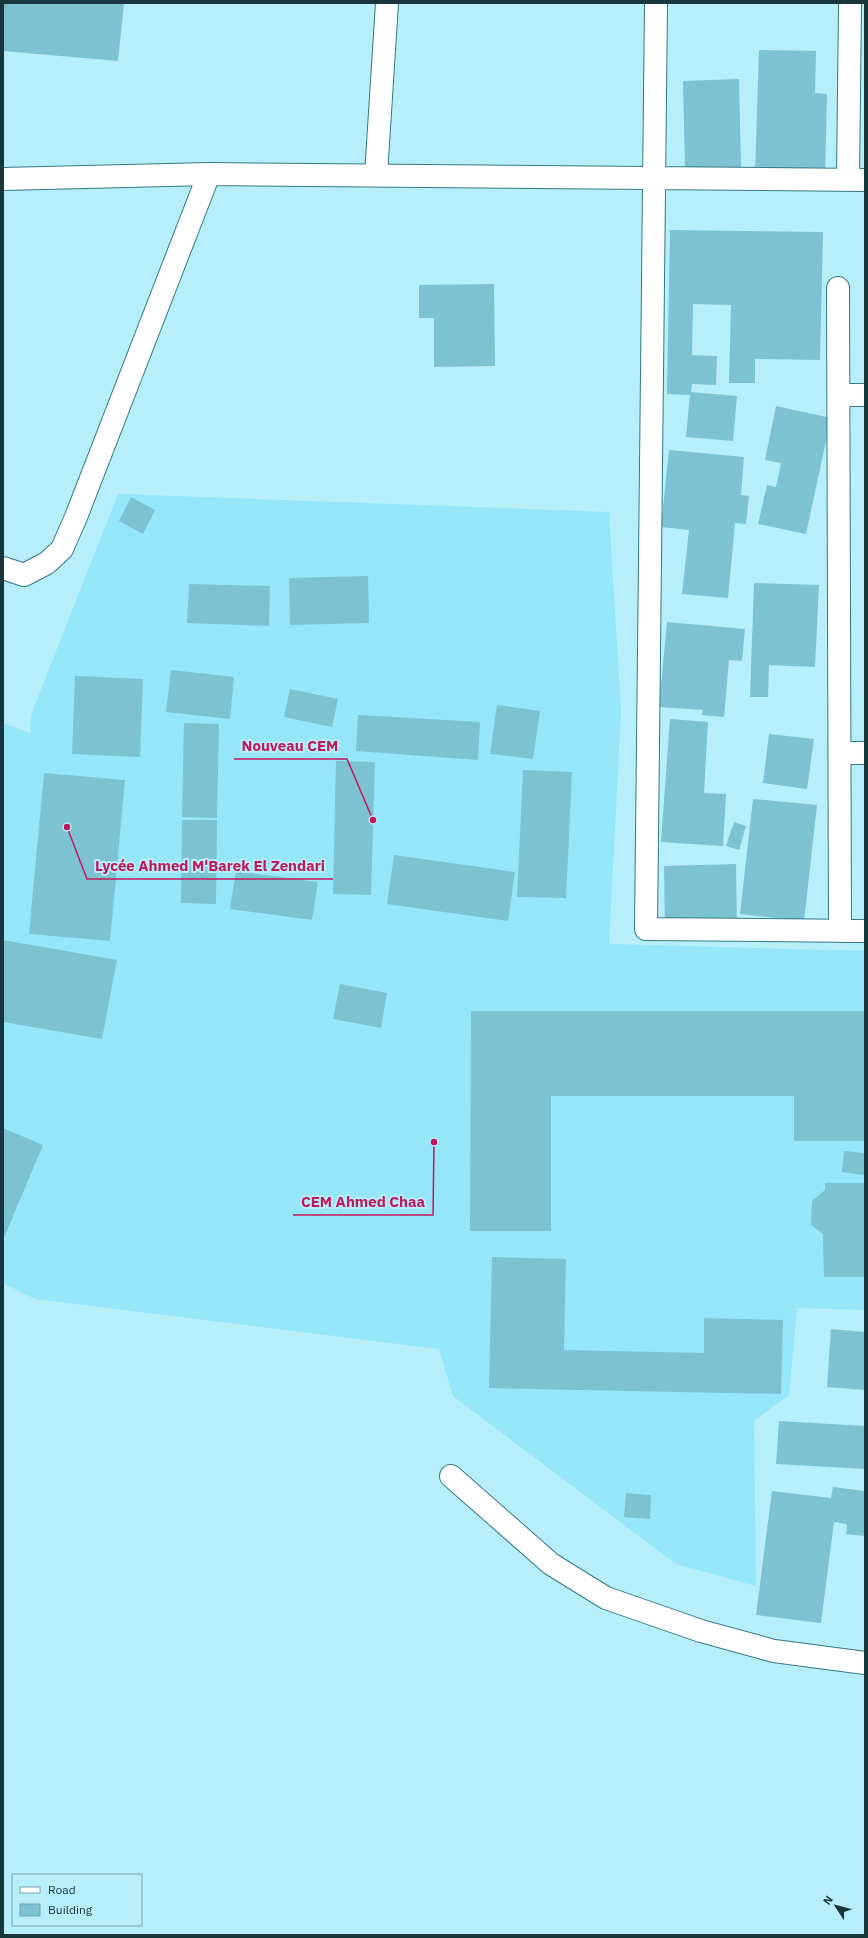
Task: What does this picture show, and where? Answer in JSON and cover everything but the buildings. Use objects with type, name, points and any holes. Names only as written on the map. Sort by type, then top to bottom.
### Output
[{"type":"street","points":[[376,175],[387,3]]},
{"type":"street","points":[[656,3],[646,929],[865,931]]},
{"type":"street","points":[[3,179],[209,174],[857,180],[850,3]]},
{"type":"street","points":[[3,568],[24,575],[47,563],[62,549],[76,517],[209,174]]},
{"type":"street","points":[[838,288],[840,931]]},
{"type":"street","points":[[839,395],[865,395]]},
{"type":"street","points":[[840,752],[865,753]]},
{"type":"street","points":[[451,1476],[551,1564],[606,1598],[701,1631],[774,1651],[865,1663]]},
{"type":"shaded area","points":[[118,494],[609,512],[621,711],[609,944],[865,951],[865,1310],[797,1308],[789,1395],[754,1421],[756,1586],[676,1564],[453,1396],[439,1349],[35,1299],[3,1283],[3,723],[30,733],[31,715]]},
{"type":"place","name":"Nouveau CEM","points":[[373,820]]},
{"type":"place","name":"Lycée Ahmed M'Barek El Zendari","points":[[67,827]]},
{"type":"place","name":"CEM Ahmed Chaa","points":[[434,1142]]}]
